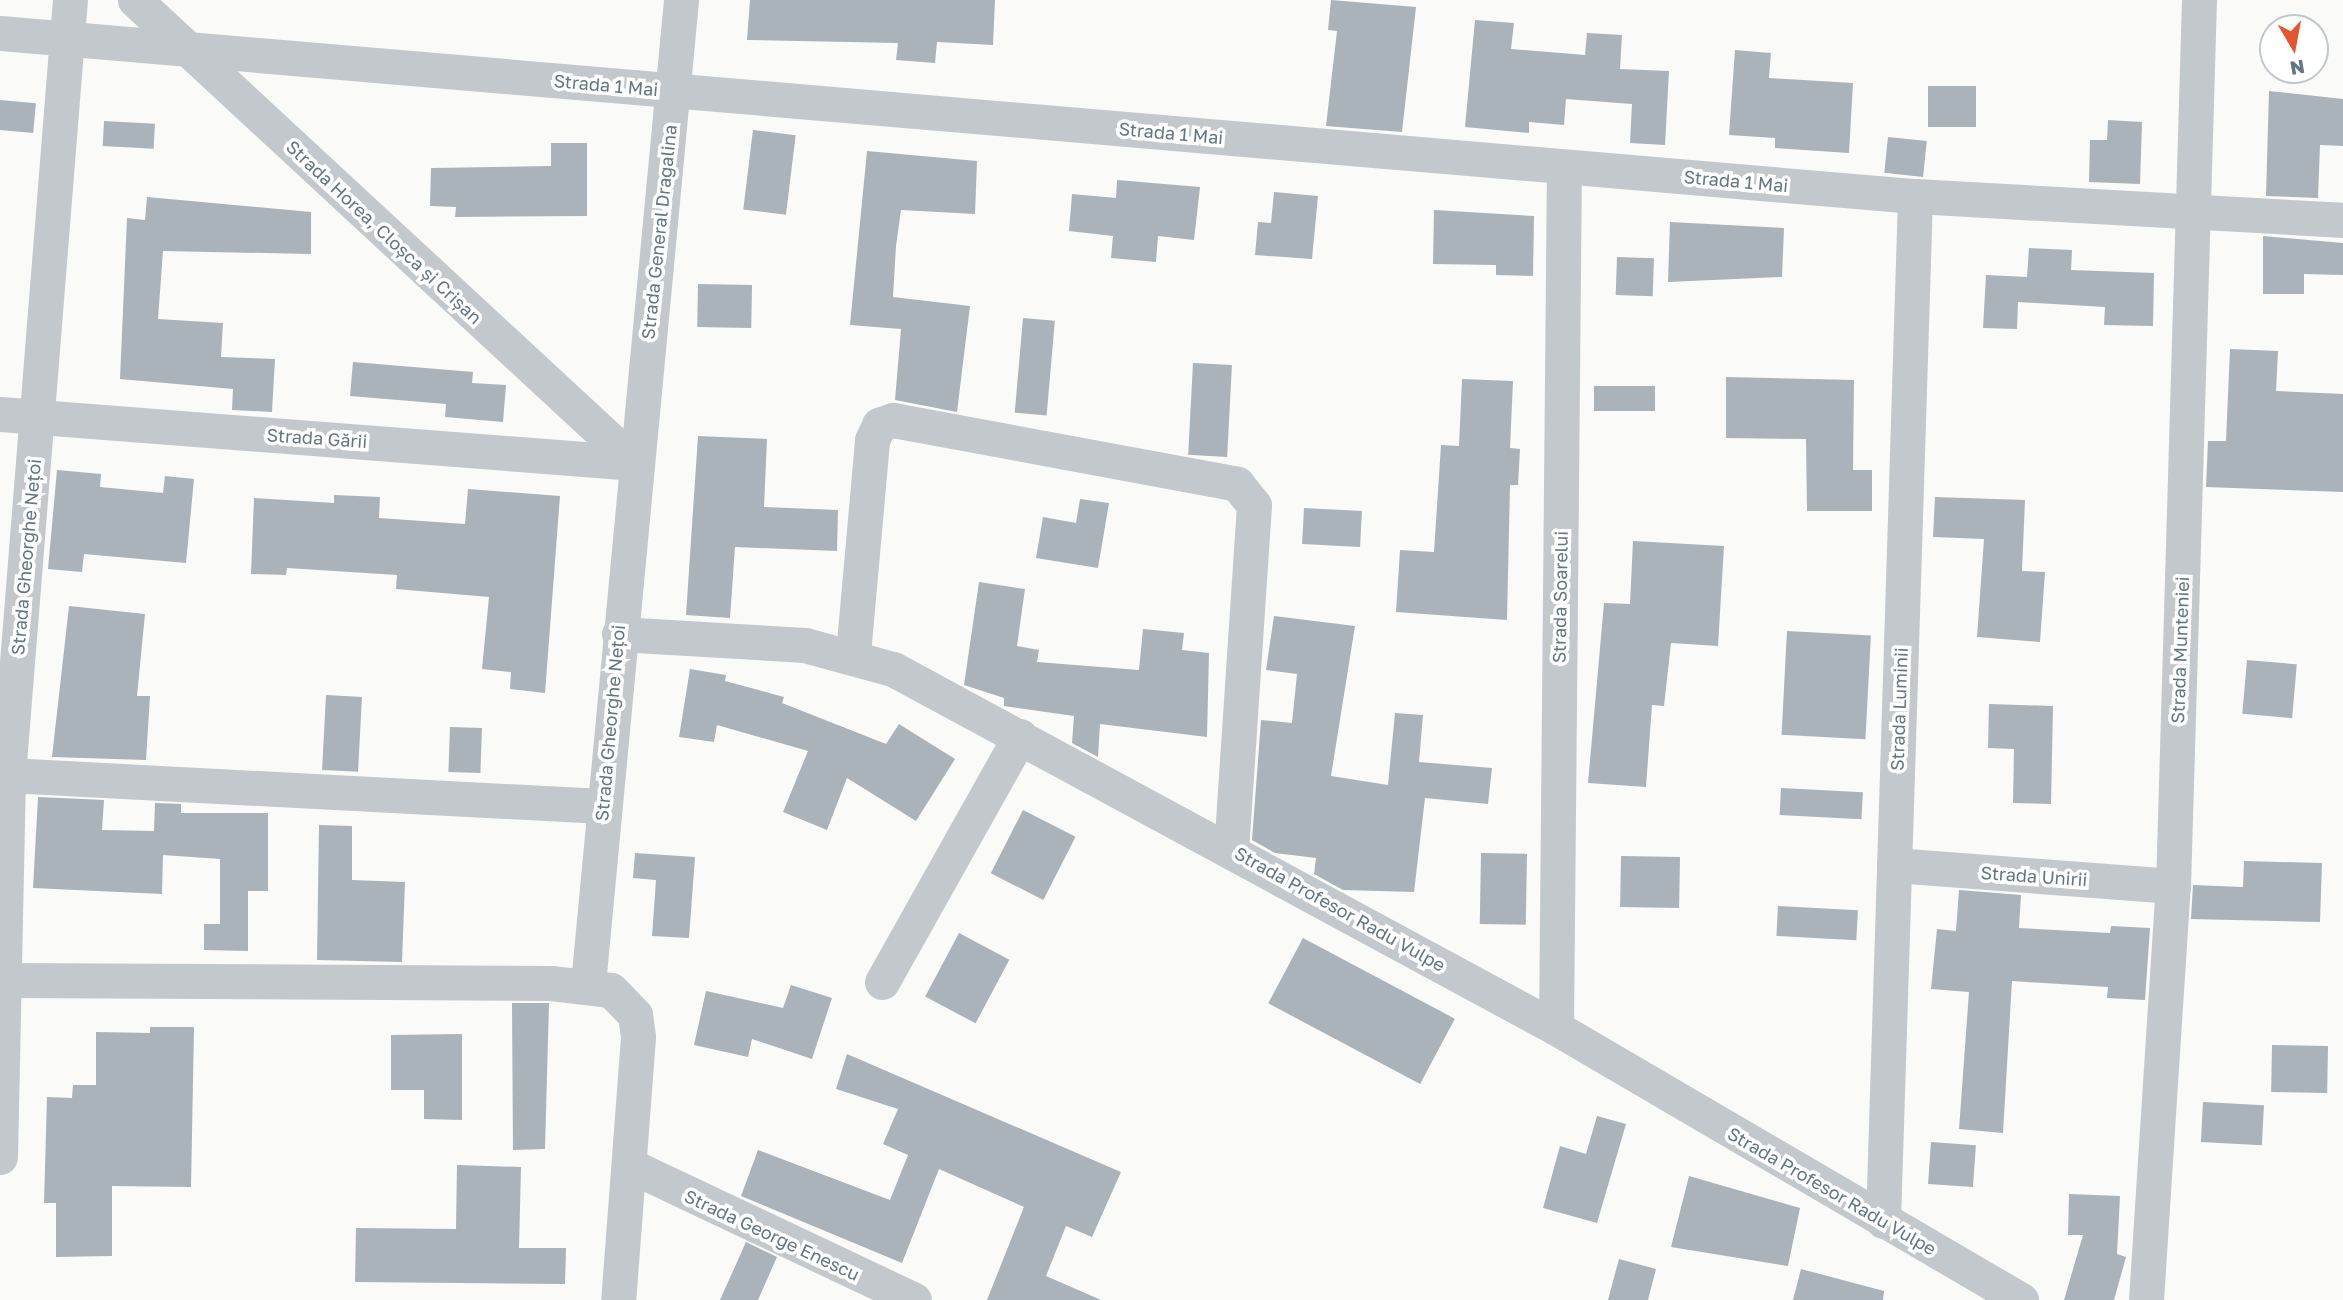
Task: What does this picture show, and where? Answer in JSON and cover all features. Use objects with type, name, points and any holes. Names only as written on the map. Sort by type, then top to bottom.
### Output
[{"type":"street","name":"Strada Gheorghe Nețoi","points":[[0,1157],[5,980],[5,795],[70,0]]},
{"type":"street","name":"Strada Horea, Cloșca și Crișan","points":[[135,0],[635,463]]},
{"type":"street","name":"Strada General Dragalina","points":[[635,463],[681,0]]},
{"type":"street","name":"Strada Munteniei","points":[[2146,1300],[2173,886],[2199,0]]},
{"type":"street","name":"Strada 1 Mai","points":[[0,33],[1915,196],[2343,220]]},
{"type":"street","name":"Strada Soarelui","points":[[1556,1028],[1564,167]]},
{"type":"street","name":"Strada Luminii","points":[[1883,1221],[1915,196]]},
{"type":"street","name":"Strada Gării","points":[[0,414],[635,463]]},
{"type":"street","points":[[853,654],[872,440],[879,425],[893,420],[1237,484],[1254,505],[1231,849]]},
{"type":"street","name":"Strada Gheorghe Nețoi","points":[[588,984],[635,463]]},
{"type":"street","name":"Strada Profesor Radu Vulpe","points":[[619,634],[805,645],[853,654],[1020,736],[1556,1028],[2021,1300]]},
{"type":"street","points":[[882,982],[1020,736]]},
{"type":"street","points":[[5,795],[602,806]]},
{"type":"street","name":"Strada Unirii","points":[[1894,865],[2173,886]]},
{"type":"street","points":[[5,980],[588,984],[611,990],[635,1015],[631,1166],[618,1300]]},
{"type":"street","name":"Strada George Enescu","points":[[631,1166],[914,1300]]},
{"type":"building","points":[[750,0],[995,0],[993,45],[937,42],[935,63],[896,60],[898,43],[747,40]]},
{"type":"building","points":[[1331,0],[1416,7],[1402,132],[1326,126],[1337,31],[1328,30]]},
{"type":"building","points":[[1475,20],[1514,23],[1511,49],[1585,55],[1587,33],[1622,35],[1620,69],[1669,71],[1665,145],[1630,143],[1632,104],[1566,99],[1564,125],[1529,122],[1529,133],[1465,127]]},
{"type":"building","points":[[1735,50],[1771,53],[1769,78],[1853,83],[1849,153],[1775,148],[1775,138],[1729,135]]},
{"type":"building","points":[[1928,86],[1976,86],[1976,127],[1928,127]]},
{"type":"building","points":[[2269,91],[2343,99],[2343,146],[2320,145],[2318,198],[2266,196]]},
{"type":"building","points":[[0,100],[36,103],[33,133],[0,130]]},
{"type":"building","points":[[2108,120],[2142,122],[2140,184],[2089,182],[2090,140],[2107,140]]},
{"type":"building","points":[[104,121],[155,124],[154,149],[103,146]]},
{"type":"building","points":[[753,130],[796,135],[786,215],[743,209]]},
{"type":"building","points":[[1888,137],[1927,141],[1923,177],[1884,173]]},
{"type":"building","points":[[551,143],[587,143],[587,216],[455,217],[456,207],[430,206],[431,168],[551,166]]},
{"type":"building","points":[[867,151],[977,161],[975,214],[901,210],[896,246],[893,297],[970,306],[957,412],[895,400],[901,329],[850,325]]},
{"type":"building","points":[[1117,180],[1200,187],[1194,240],[1158,236],[1156,262],[1111,258],[1113,236],[1069,231],[1072,194],[1116,198]]},
{"type":"building","points":[[1274,192],[1318,196],[1312,259],[1255,255],[1258,222],[1271,223]]},
{"type":"building","points":[[147,197],[311,212],[311,254],[163,251],[158,319],[223,323],[221,357],[275,359],[272,412],[232,410],[233,389],[120,379],[127,218],[145,220]]},
{"type":"building","points":[[1434,210],[1534,216],[1533,276],[1496,275],[1496,265],[1433,264]]},
{"type":"building","points":[[1670,222],[1784,228],[1782,277],[1668,282]]},
{"type":"building","points":[[2263,236],[2343,243],[2343,275],[2304,274],[2304,294],[2263,294]]},
{"type":"building","points":[[2029,248],[2072,250],[2071,270],[2154,273],[2153,326],[2104,325],[2105,307],[2018,302],[2017,329],[1983,328],[1986,275],[2027,277]]},
{"type":"building","points":[[1617,257],[1654,258],[1653,296],[1616,295]]},
{"type":"building","points":[[698,284],[752,285],[751,328],[697,327]]},
{"type":"building","points":[[1023,318],[1055,321],[1047,415],[1015,413]]},
{"type":"building","points":[[2230,349],[2278,351],[2276,391],[2343,394],[2343,492],[2206,487],[2208,441],[2226,441]]},
{"type":"building","points":[[353,362],[473,372],[472,383],[506,385],[503,422],[445,417],[446,404],[350,396]]},
{"type":"building","points":[[1193,363],[1232,365],[1227,457],[1188,455]]},
{"type":"building","points":[[1726,377],[1854,380],[1853,470],[1872,470],[1872,511],[1807,511],[1806,439],[1726,438]]},
{"type":"building","points":[[1462,379],[1513,381],[1510,448],[1520,449],[1518,485],[1510,485],[1507,620],[1396,612],[1400,550],[1434,552],[1441,445],[1459,446]]},
{"type":"building","points":[[1594,386],[1655,386],[1655,411],[1594,411]]},
{"type":"building","points":[[698,436],[767,439],[764,507],[838,510],[837,551],[735,547],[730,618],[686,615]]},
{"type":"building","points":[[57,470],[101,474],[100,487],[163,493],[165,476],[194,479],[186,563],[84,554],[82,572],[48,569]]},
{"type":"building","points":[[468,489],[560,496],[545,693],[510,689],[511,672],[482,669],[489,597],[396,589],[397,575],[287,568],[286,575],[251,574],[254,498],[334,503],[334,495],[380,497],[379,518],[465,524]]},
{"type":"building","points":[[1935,497],[2025,500],[2022,571],[2045,572],[2040,642],[1977,637],[1984,539],[1933,537]]},
{"type":"building","points":[[1080,499],[1109,503],[1098,568],[1036,558],[1043,517],[1076,523]]},
{"type":"building","points":[[1304,508],[1362,511],[1360,547],[1302,544]]},
{"type":"building","points":[[1633,541],[1724,546],[1718,646],[1671,643],[1664,706],[1652,705],[1646,787],[1588,783],[1604,603],[1630,604]]},
{"type":"building","points":[[979,582],[1025,589],[1017,646],[1039,650],[1037,662],[1139,670],[1143,629],[1184,633],[1182,650],[1209,653],[1207,737],[1100,724],[1098,757],[1072,743],[1074,716],[1004,706],[1004,698],[964,685]]},
{"type":"building","points":[[69,606],[145,614],[137,696],[150,696],[146,760],[52,757]]},
{"type":"building","points":[[1274,616],[1355,626],[1331,776],[1388,785],[1395,713],[1423,715],[1419,762],[1492,768],[1488,804],[1425,798],[1414,892],[1343,890],[1314,874],[1316,858],[1275,853],[1252,840],[1261,720],[1292,723],[1297,674],[1266,670]]},
{"type":"building","points":[[1787,631],[1871,635],[1865,739],[1782,735]]},
{"type":"building","points":[[2247,660],[2297,664],[2292,718],[2242,714]]},
{"type":"building","points":[[690,669],[726,675],[725,681],[784,697],[782,703],[886,744],[899,724],[955,759],[916,821],[847,778],[827,830],[783,812],[808,751],[717,725],[714,742],[679,737]]},
{"type":"building","points":[[326,695],[362,697],[358,772],[322,770]]},
{"type":"building","points":[[1989,704],[2053,706],[2051,804],[2013,803],[2014,749],[1988,748]]},
{"type":"building","points":[[450,727],[482,728],[480,773],[448,772]]},
{"type":"building","points":[[1781,788],[1863,792],[1861,819],[1780,815]]},
{"type":"building","points":[[38,797],[104,800],[102,830],[154,831],[155,803],[181,804],[181,813],[268,813],[268,891],[248,891],[248,951],[204,950],[204,924],[220,924],[220,859],[163,855],[162,894],[33,888]]},
{"type":"building","points":[[1023,810],[1076,837],[1043,900],[991,873]]},
{"type":"building","points":[[319,825],[352,826],[352,880],[405,882],[402,962],[317,960]]},
{"type":"building","points":[[635,853],[695,857],[689,938],[652,936],[656,880],[633,878]]},
{"type":"building","points":[[1481,853],[1527,854],[1526,925],[1480,924]]},
{"type":"building","points":[[1621,856],[1680,857],[1679,908],[1620,907]]},
{"type":"building","points":[[2244,861],[2322,863],[2320,922],[2191,919],[2193,885],[2243,887]]},
{"type":"building","points":[[1959,890],[2021,895],[2019,928],[2110,933],[2111,926],[2150,928],[2145,1000],[2107,998],[2108,987],[2012,981],[2003,1133],[1959,1129],[1969,992],[1931,989],[1937,929],[1956,931]]},
{"type":"building","points":[[1778,906],[1858,910],[1856,940],[1776,936]]},
{"type":"building","points":[[959,933],[1009,960],[976,1023],[925,997]]},
{"type":"building","points":[[1303,938],[1455,1019],[1420,1084],[1268,1003]]},
{"type":"building","points":[[791,985],[832,998],[812,1059],[752,1039],[748,1057],[694,1045],[706,991],[783,1008]]},
{"type":"building","points":[[512,1003],[549,1003],[545,1149],[513,1150]]},
{"type":"building","points":[[150,1027],[194,1027],[191,1187],[112,1186],[112,1256],[56,1257],[56,1203],[44,1203],[47,1097],[72,1098],[73,1085],[96,1085],[96,1032],[150,1033]]},
{"type":"building","points":[[462,1034],[462,1120],[424,1119],[424,1090],[391,1090],[391,1035]]},
{"type":"building","points":[[2272,1045],[2328,1046],[2327,1093],[2271,1092]]},
{"type":"building","points":[[847,1054],[1121,1172],[1092,1237],[1066,1226],[1046,1276],[1101,1300],[987,1300],[1024,1207],[939,1169],[902,1263],[741,1196],[758,1150],[890,1200],[908,1155],[883,1144],[898,1109],[836,1089]]},
{"type":"building","points":[[2203,1102],[2264,1105],[2262,1145],[2201,1142]]},
{"type":"building","points":[[1597,1116],[1626,1124],[1597,1223],[1543,1208],[1560,1146],[1586,1154]]},
{"type":"building","points":[[1931,1142],[1976,1145],[1973,1187],[1928,1184]]},
{"type":"building","points":[[457,1165],[521,1167],[519,1248],[566,1248],[565,1284],[355,1282],[356,1228],[456,1229]]},
{"type":"building","points":[[1689,1176],[1800,1208],[1788,1266],[1671,1247]]},
{"type":"building","points":[[2069,1194],[2120,1196],[2117,1254],[2126,1257],[2114,1300],[2064,1300],[2083,1235],[2068,1235]]},
{"type":"building","points":[[746,1242],[777,1257],[758,1300],[720,1300]]},
{"type":"building","points":[[1619,1259],[1656,1269],[1648,1300],[1608,1300]]},
{"type":"building","points":[[1801,1269],[1884,1291],[1883,1300],[1793,1300]]}]
